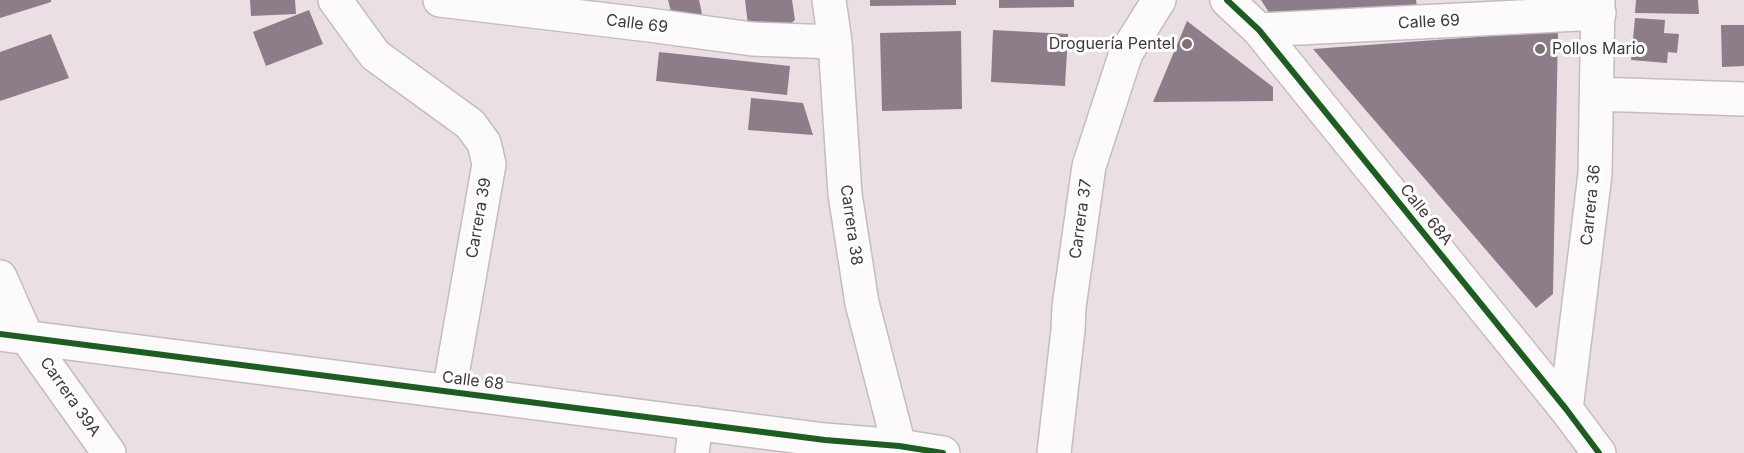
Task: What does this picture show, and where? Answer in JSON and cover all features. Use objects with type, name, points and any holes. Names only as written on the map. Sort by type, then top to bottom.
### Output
[{"type":"street","name":"Carrera 39","points":[[335,0],[375,54],[470,124],[484,143],[489,164],[449,392]]},
{"type":"street","name":"Calle 69","points":[[440,0],[648,13],[752,39],[835,42]]},
{"type":"street","name":"Carrera 38","points":[[830,0],[845,194],[862,303],[899,447]]},
{"type":"street","name":"Carrera 37","points":[[1054,453],[1069,307],[1089,165],[1126,53],[1159,0]]},
{"type":"street","name":"Calle 68A","points":[[1227,0],[1259,30],[1566,409],[1599,453]]},
{"type":"street","name":"Calle 69","points":[[1259,30],[1599,7]]},
{"type":"street","name":"Carrera 36","points":[[1566,409],[1595,174],[1599,7]]},
{"type":"street","points":[[1597,94],[1744,99]]},
{"type":"street","name":"Carrera 39A","points":[[0,277],[14,336],[109,453]]},
{"type":"street","name":"Calle 68","points":[[14,336],[449,392],[694,438],[825,440],[943,453]]},
{"type":"building","points":[[0,0],[51,0],[51,2],[0,18]]},
{"type":"building","points":[[250,0],[295,0],[296,14],[251,16]]},
{"type":"building","points":[[668,0],[699,0],[704,23],[673,19]]},
{"type":"building","points":[[745,0],[792,0],[795,20],[772,38],[748,25]]},
{"type":"building","points":[[870,0],[956,0],[956,5],[870,6]]},
{"type":"building","points":[[999,0],[1074,0],[1074,7],[999,8]]},
{"type":"building","points":[[1261,0],[1416,0],[1417,6],[1270,14]]},
{"type":"building","points":[[1636,0],[1698,0],[1699,14],[1635,13]]},
{"type":"building","points":[[309,10],[323,44],[266,66],[253,32]]},
{"type":"building","points":[[1635,18],[1665,20],[1664,33],[1679,34],[1677,53],[1668,52],[1667,63],[1631,60]]},
{"type":"building","points":[[1187,21],[1273,87],[1273,101],[1153,102]]},
{"type":"building","points":[[1721,25],[1744,25],[1744,66],[1722,67]]},
{"type":"building","points":[[993,30],[1068,34],[1065,86],[991,82]]},
{"type":"building","points":[[961,31],[962,109],[882,111],[880,33]]},
{"type":"building","points":[[1558,31],[1553,294],[1536,308],[1313,49]]},
{"type":"building","points":[[51,34],[69,78],[0,101],[0,52]]},
{"type":"building","points":[[659,52],[790,66],[787,95],[656,81]]},
{"type":"building","points":[[751,98],[803,103],[813,135],[748,130]]},
{"type":"cycle path","points":[[1227,0],[1259,30],[1566,409],[1599,453]]},
{"type":"cycle path","points":[[0,334],[825,440],[899,446],[943,453]]},
{"type":"place","name":"Droguería Pentel","points":[[1187,44]]},
{"type":"place","name":"Pollos Mario","points":[[1540,49]]}]
